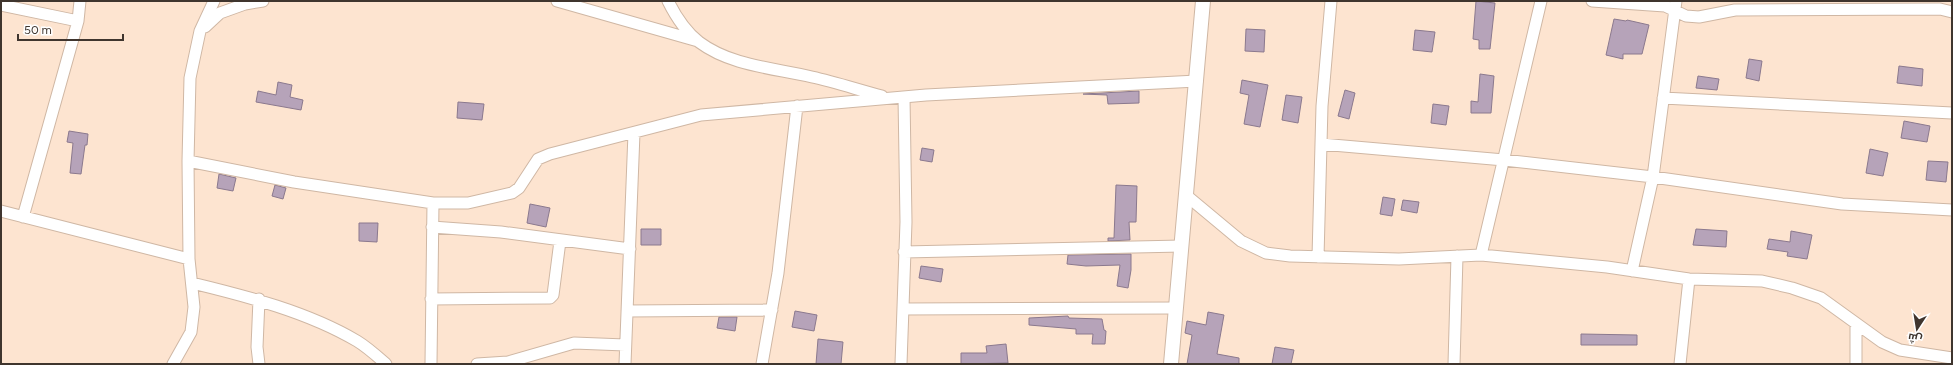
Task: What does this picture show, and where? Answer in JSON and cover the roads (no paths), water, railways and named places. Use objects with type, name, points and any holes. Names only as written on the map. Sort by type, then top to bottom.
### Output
[{"type":"street","points":[[23,217],[78,22],[80,1]]},
{"type":"street","points":[[172,364],[191,332],[194,307],[189,259],[188,161],[190,78],[200,31],[214,1]]},
{"type":"street","points":[[200,31],[220,13],[245,4],[263,1]]},
{"type":"street","points":[[556,1],[698,42],[722,56],[812,77],[888,98]]},
{"type":"street","points":[[668,1],[676,16],[698,42]]},
{"type":"street","points":[[1171,364],[1203,1]]},
{"type":"street","points":[[1318,256],[1322,106],[1331,1]]},
{"type":"street","points":[[1481,255],[1541,1]]},
{"type":"street","points":[[1592,1],[1665,6],[1675,5]]},
{"type":"street","points":[[1,5],[78,22]]},
{"type":"street","points":[[1675,5],[1686,16],[1700,17],[1735,10],[1940,9],[1952,12]]},
{"type":"street","points":[[1632,271],[1653,177],[1675,5]]},
{"type":"street","points":[[188,161],[294,182],[433,203],[468,203],[512,192],[519,188],[538,159],[550,154],[701,115],[888,98],[1197,81]]},
{"type":"street","points":[[901,364],[906,222],[904,97]]},
{"type":"street","points":[[1663,98],[1952,113]]},
{"type":"street","points":[[762,364],[778,273],[796,106]]},
{"type":"street","points":[[625,364],[634,133]]},
{"type":"street","points":[[1321,144],[1504,160],[1653,177],[1842,204],[1952,210]]},
{"type":"street","points":[[1187,196],[1242,241],[1266,253],[1399,259],[1481,255],[1607,267],[1689,279],[1762,281],[1792,288],[1820,298],[1882,342],[1900,350],[1952,358]]},
{"type":"street","points":[[431,364],[433,203]]},
{"type":"street","points":[[1,211],[189,259]]},
{"type":"street","points":[[432,228],[501,232],[560,241],[630,249]]},
{"type":"street","points":[[431,299],[550,298],[553,295],[560,241]]},
{"type":"street","points":[[904,252],[1182,246]]},
{"type":"street","points":[[1454,364],[1457,256]]},
{"type":"street","points":[[1680,364],[1689,279]]},
{"type":"street","points":[[192,283],[259,300],[324,325],[357,341],[386,364]]},
{"type":"street","points":[[259,300],[257,347],[259,364]]},
{"type":"street","points":[[903,309],[1176,308]]},
{"type":"street","points":[[627,311],[772,310]]},
{"type":"street","points":[[1856,324],[1856,364]]},
{"type":"street","points":[[477,364],[508,362],[574,343],[625,345]]}]
